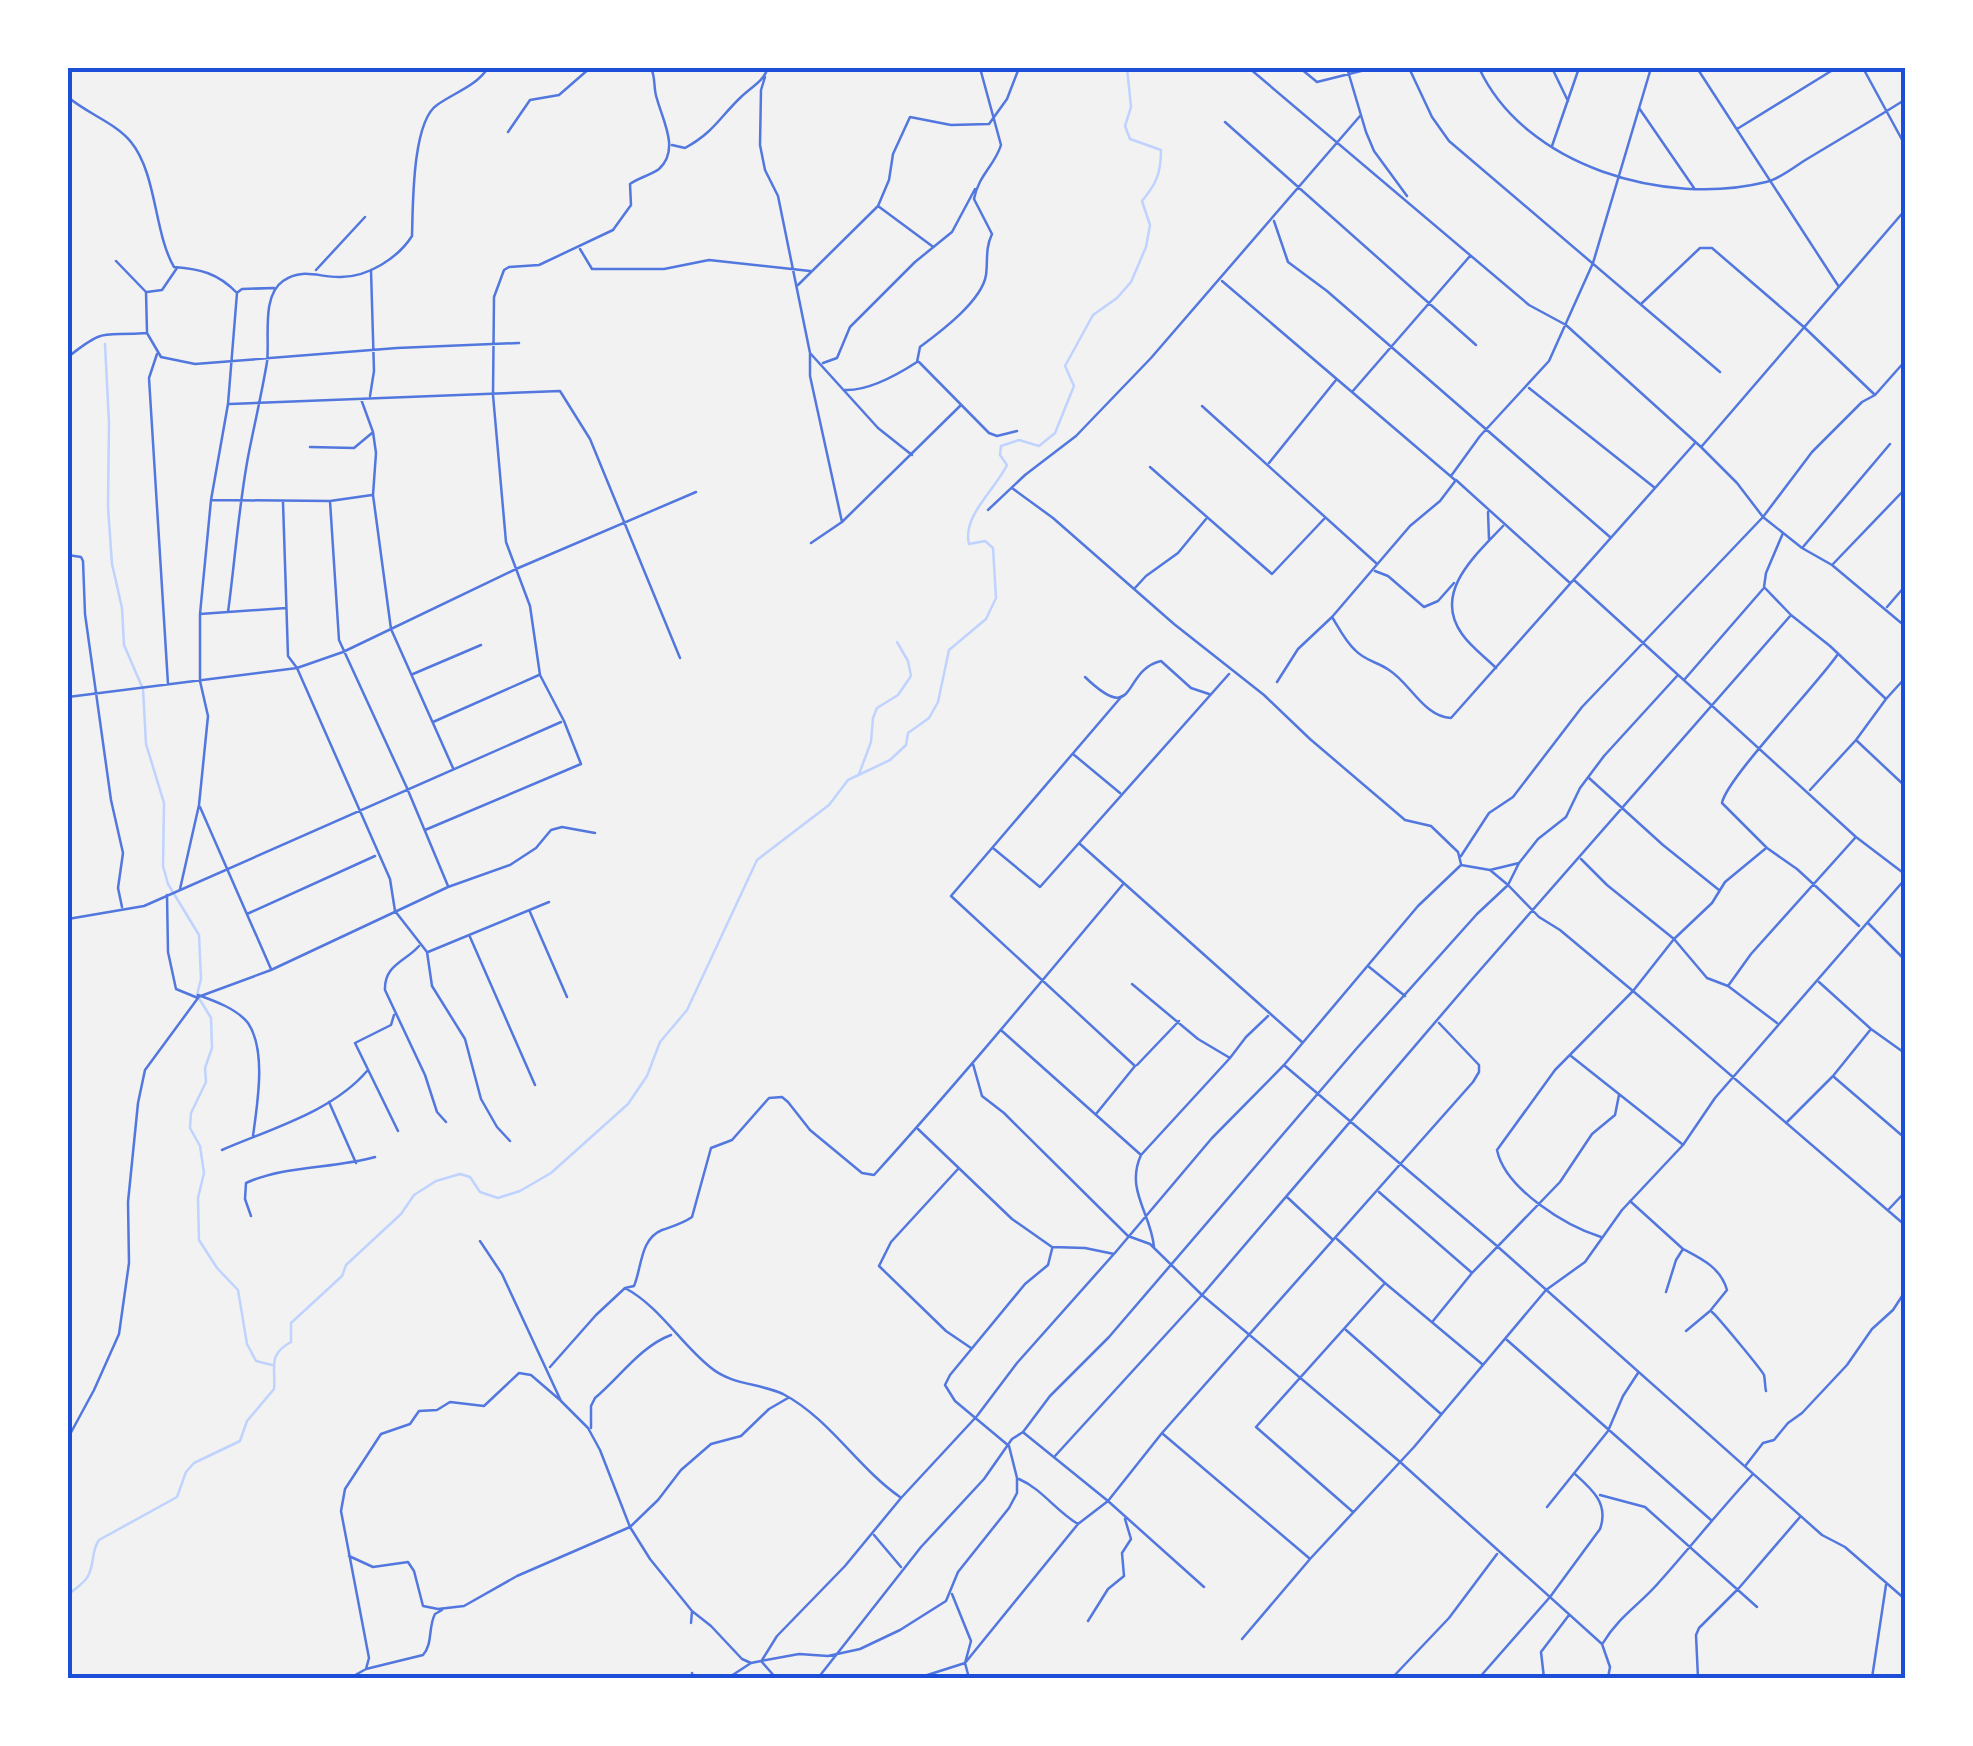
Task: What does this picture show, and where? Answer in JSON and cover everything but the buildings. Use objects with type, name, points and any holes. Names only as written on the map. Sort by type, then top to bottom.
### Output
[{"type":"street","points":[[228,612],[267,360],[270,308],[276,288],[286,279],[315,271],[342,278],[394,258],[412,236],[420,126],[434,106],[468,88],[488,68]]},
{"type":"street","points":[[508,132],[530,100],[559,95],[590,68]]},
{"type":"street","points":[[425,830],[580,764],[540,674],[530,606],[506,542],[492,394],[494,297],[504,270],[539,264],[613,230],[630,205],[630,184],[658,170],[671,145],[651,68]]},
{"type":"street","points":[[768,68],[761,90],[760,146],[765,170],[778,196],[810,353],[810,376],[842,522]]},
{"type":"street","points":[[822,364],[837,358],[850,327],[952,232],[1002,145],[980,68]]},
{"type":"street","points":[[994,122],[1019,68]]},
{"type":"street","points":[[1249,68],[1529,305],[1566,325],[1696,442],[1763,516],[1802,548],[1832,565],[1906,627]]},
{"type":"street","points":[[1300,68],[1317,82],[1373,68]]},
{"type":"street","points":[[1347,68],[1374,151],[1410,201]]},
{"type":"street","points":[[1409,68],[1432,117],[1449,142],[1720,372]]},
{"type":"street","points":[[1479,68],[1508,112],[1552,146],[1617,178],[1694,190],[1769,182],[1906,99]]},
{"type":"street","points":[[1552,68],[1568,102]]},
{"type":"street","points":[[1552,146],[1580,68]]},
{"type":"street","points":[[1452,476],[1485,432],[1549,362],[1594,263],[1650,68]]},
{"type":"street","points":[[1696,68],[1840,288]]},
{"type":"street","points":[[1736,129],[1836,68]]},
{"type":"street","points":[[1863,68],[1906,148]]},
{"type":"street","points":[[671,145],[686,148],[698,141],[765,77]]},
{"type":"street","points":[[68,97],[128,138],[138,152],[162,226],[167,256],[177,268]]},
{"type":"street","points":[[1638,106],[1694,190]]},
{"type":"street","points":[[988,510],[1025,474],[1076,436],[1221,280],[1360,116]]},
{"type":"street","points":[[797,286],[878,206],[889,180],[893,154],[910,118],[951,125],[994,122]]},
{"type":"street","points":[[1225,122],[1476,345]]},
{"type":"street","points":[[843,390],[852,391],[884,380],[917,362],[920,348],[951,324],[986,278],[986,254],[992,234],[976,206],[976,188]]},
{"type":"street","points":[[878,206],[933,247]]},
{"type":"street","points":[[1701,447],[1906,209]]},
{"type":"street","points":[[315,271],[365,217]]},
{"type":"street","points":[[1273,220],[1288,262],[1392,346],[1485,432],[1611,538]]},
{"type":"street","points":[[1642,303],[1706,246],[1730,261],[1875,395]]},
{"type":"street","points":[[579,248],[592,269],[664,268],[709,260],[812,271]]},
{"type":"street","points":[[1352,392],[1471,254]]},
{"type":"street","points":[[116,261],[146,292],[146,334],[158,353],[171,361],[196,364],[518,343]]},
{"type":"street","points":[[146,292],[162,290],[177,268]]},
{"type":"street","points":[[177,268],[199,268],[237,293]]},
{"type":"street","points":[[370,398],[371,268]]},
{"type":"street","points":[[1221,280],[1642,640],[1856,837],[1906,876],[1714,1098],[1683,1145],[1630,1201],[1585,1262],[1546,1290],[1242,1639]]},
{"type":"street","points":[[180,888],[199,806],[208,716],[200,681],[200,614],[211,500],[233,361],[237,293],[242,289],[276,288]]},
{"type":"street","points":[[68,358],[96,336],[146,334]]},
{"type":"street","points":[[158,353],[150,378],[168,686]]},
{"type":"street","points":[[810,353],[878,428],[912,455]]},
{"type":"street","points":[[761,1661],[778,1636],[976,1416],[1017,1363],[1212,1138],[1284,1065],[1418,906],[1460,865],[1461,856],[1489,813],[1513,797],[1582,707],[1763,516],[1805,460],[1862,402],[1875,395],[1906,360]]},
{"type":"street","points":[[917,362],[960,406],[997,436],[1017,431]]},
{"type":"street","points":[[1268,464],[1337,379]]},
{"type":"street","points":[[1528,387],[1655,488]]},
{"type":"street","points":[[228,404],[543,390],[565,394],[590,440],[680,658]]},
{"type":"street","points":[[360,398],[376,453],[373,495],[391,629],[454,768]]},
{"type":"street","points":[[811,542],[842,522],[960,406]]},
{"type":"street","points":[[1202,406],[1377,564]]},
{"type":"street","points":[[310,447],[354,448],[373,432]]},
{"type":"street","points":[[1332,617],[1358,654],[1388,668],[1444,719],[1455,714],[1696,442]]},
{"type":"street","points":[[1802,548],[1890,444]]},
{"type":"street","points":[[1150,466],[1272,574],[1324,519]]},
{"type":"street","points":[[1277,682],[1298,649],[1456,480]]},
{"type":"street","points":[[1012,488],[1054,518],[1230,671],[1264,694],[1310,740],[1405,820],[1432,826],[1461,856]]},
{"type":"street","points":[[1832,565],[1906,488]]},
{"type":"street","points":[[68,697],[297,668],[342,652],[622,521],[696,492]]},
{"type":"street","points":[[211,500],[330,501],[373,495]]},
{"type":"street","points":[[330,501],[338,640],[448,887]]},
{"type":"street","points":[[283,502],[288,656],[297,668],[390,879],[395,911],[427,952],[432,986],[464,1039],[481,1099],[496,1127],[510,1141]]},
{"type":"street","points":[[1488,510],[1489,541]]},
{"type":"street","points":[[1134,589],[1178,553],[1208,518]]},
{"type":"street","points":[[1372,570],[1388,576],[1424,606],[1438,602],[1504,525]]},
{"type":"street","points":[[1684,680],[1764,587],[1784,532]]},
{"type":"street","points":[[68,555],[84,561],[83,592],[110,800],[122,850],[118,888],[122,910]]},
{"type":"street","points":[[1457,578],[1454,618],[1462,634],[1496,668]]},
{"type":"street","points":[[1885,609],[1906,586]]},
{"type":"street","points":[[1764,587],[1886,699]]},
{"type":"street","points":[[200,614],[287,608]]},
{"type":"street","points":[[1055,1456],[1202,1295],[1791,615]]},
{"type":"street","points":[[412,674],[482,645]]},
{"type":"street","points":[[1838,654],[1820,682],[1734,778],[1722,803],[1767,848],[1860,927]]},
{"type":"street","points":[[1136,1066],[951,897],[1144,670],[1157,661],[1166,664],[1191,688],[1210,695]]},
{"type":"street","points":[[992,847],[1038,888],[1230,671]]},
{"type":"street","points":[[433,722],[540,674]]},
{"type":"street","points":[[818,1678],[903,1570],[984,1479],[1012,1439],[1023,1432],[1050,1396],[1109,1337],[1477,914],[1508,884],[1519,862],[1538,839],[1566,817],[1588,777],[1678,675]]},
{"type":"street","points":[[1084,677],[1109,698],[1122,696]]},
{"type":"street","points":[[1809,791],[1906,677]]},
{"type":"street","points":[[68,919],[144,906],[564,721]]},
{"type":"street","points":[[1856,740],[1906,787]]},
{"type":"street","points":[[1073,754],[1121,794]]},
{"type":"street","points":[[1588,777],[1719,890]]},
{"type":"street","points":[[199,806],[272,970]]},
{"type":"street","points":[[68,1438],[119,1334],[129,1263],[128,1202],[145,1070],[198,997],[272,970],[448,887],[527,856],[551,830],[562,827],[595,833]]},
{"type":"street","points":[[1728,986],[1751,954],[1856,837]]},
{"type":"street","points":[[1078,843],[1302,1042]]},
{"type":"street","points":[[1602,1238],[1569,1225],[1539,1204],[1513,1180],[1497,1150],[1535,1094],[1633,991],[1674,939],[1712,903],[1719,890],[1744,864],[1767,848]]},
{"type":"street","points":[[247,914],[377,855]]},
{"type":"street","points":[[1580,858],[1674,939],[1708,978],[1728,986],[1778,1024]]},
{"type":"street","points":[[1460,865],[1490,870],[1519,862]]},
{"type":"street","points":[[1490,870],[1533,911],[1633,991],[1906,1226]]},
{"type":"street","points":[[547,1370],[596,1314],[626,1288],[634,1286],[647,1242],[664,1229],[692,1217],[711,1148],[732,1140],[769,1098],[788,1102],[810,1130],[862,1173],[871,1176],[973,1064],[1124,883]]},
{"type":"street","points":[[166,896],[168,952],[176,989],[234,1012],[251,1030],[258,1073],[253,1136]]},
{"type":"street","points":[[427,952],[549,902]]},
{"type":"street","points":[[530,910],[568,997]]},
{"type":"street","points":[[1866,920],[1906,961]]},
{"type":"street","points":[[470,937],[535,1085]]},
{"type":"street","points":[[420,945],[395,963],[385,982],[394,1014],[437,1112],[446,1122]]},
{"type":"street","points":[[1367,965],[1406,997]]},
{"type":"street","points":[[1818,980],[1871,1029],[1906,1054]]},
{"type":"street","points":[[1132,984],[1212,1049],[1230,1058]]},
{"type":"street","points":[[394,1014],[391,1025],[355,1043],[398,1132]]},
{"type":"street","points":[[1154,1247],[1152,1232],[1137,1198],[1135,1179],[1141,1155],[1268,1015]]},
{"type":"street","points":[[1096,1114],[1179,1021]]},
{"type":"street","points":[[918,1678],[964,1663],[1078,1524],[1108,1501],[1162,1432],[1250,1337],[1479,1072],[1479,1065],[1438,1022]]},
{"type":"street","points":[[1786,1124],[1833,1076],[1871,1029]]},
{"type":"street","points":[[1001,1030],[1141,1155]]},
{"type":"street","points":[[1570,1055],[1683,1145]]},
{"type":"street","points":[[973,1064],[982,1096],[1128,1236],[1154,1247],[1202,1295],[1399,1461],[1602,1644],[1610,1667],[1608,1678]]},
{"type":"street","points":[[1284,1065],[1497,1246],[1822,1535],[1845,1547],[1906,1600]]},
{"type":"street","points":[[222,1150],[328,1101],[367,1071]]},
{"type":"street","points":[[1833,1076],[1906,1139]]},
{"type":"street","points":[[1432,1321],[1472,1273],[1560,1182],[1592,1134],[1614,1115],[1619,1094]]},
{"type":"street","points":[[328,1101],[356,1162]]},
{"type":"street","points":[[917,1128],[1012,1218],[1052,1247],[1114,1254]]},
{"type":"street","points":[[251,1216],[244,1199],[246,1184],[266,1174],[376,1157]]},
{"type":"street","points":[[959,1168],[891,1242],[879,1266],[946,1331],[971,1348]]},
{"type":"street","points":[[1378,1191],[1472,1273]]},
{"type":"street","points":[[1888,1210],[1906,1191]]},
{"type":"street","points":[[1286,1196],[1483,1365]]},
{"type":"street","points":[[1630,1201],[1684,1249],[1710,1264],[1726,1284],[1726,1294],[1686,1331]]},
{"type":"street","points":[[480,1241],[502,1274],[562,1401]]},
{"type":"street","points":[[728,1678],[751,1663],[860,1649],[946,1601],[958,1572],[1017,1493],[1017,1478],[1009,1446],[955,1401],[945,1385],[1025,1284],[1048,1265],[1052,1247]]},
{"type":"street","points":[[1666,1292],[1676,1260],[1684,1249]]},
{"type":"street","points":[[1354,1513],[1256,1427],[1385,1283]]},
{"type":"street","points":[[626,1288],[658,1314],[709,1367],[727,1378],[788,1398],[819,1422],[879,1483],[901,1498]]},
{"type":"street","points":[[1745,1466],[1847,1365],[1906,1290]]},
{"type":"street","points":[[1710,1312],[1724,1321],[1741,1349],[1762,1372],[1766,1391]]},
{"type":"street","points":[[1345,1329],[1440,1414]]},
{"type":"street","points":[[674,1334],[651,1343],[595,1398],[589,1420],[592,1435],[630,1527],[650,1559],[692,1611],[751,1663]]},
{"type":"street","points":[[1506,1339],[1712,1520]]},
{"type":"street","points":[[1547,1507],[1608,1431],[1638,1372]]},
{"type":"street","points":[[366,1669],[369,1658],[341,1511],[344,1489],[381,1434],[410,1424],[419,1411],[437,1410],[450,1402],[484,1406],[519,1373],[531,1375],[562,1401],[592,1435]]},
{"type":"street","points":[[350,1556],[356,1562],[373,1566],[408,1562],[423,1606],[464,1606],[517,1576],[630,1527],[681,1470],[711,1444],[741,1436],[769,1409],[788,1398]]},
{"type":"street","points":[[1023,1432],[1108,1501],[1204,1588]]},
{"type":"street","points":[[1162,1432],[1310,1559]]},
{"type":"street","points":[[1575,1474],[1599,1495],[1645,1507],[1758,1607]]},
{"type":"street","points":[[1602,1644],[1614,1624],[1660,1582],[1688,1544],[1754,1474]]},
{"type":"street","points":[[1017,1478],[1078,1524]]},
{"type":"street","points":[[1479,1678],[1550,1596],[1600,1529],[1603,1520],[1599,1495]]},
{"type":"street","points":[[1698,1678],[1699,1628],[1801,1516]]},
{"type":"street","points":[[1088,1621],[1108,1589],[1124,1576],[1122,1554],[1131,1538],[1124,1517]]},
{"type":"street","points":[[873,1534],[903,1570]]},
{"type":"street","points":[[1392,1678],[1448,1618],[1499,1551]]},
{"type":"street","points":[[1872,1678],[1886,1584]]},
{"type":"street","points":[[951,1593],[971,1641],[964,1663],[970,1678]]},
{"type":"street","points":[[350,1678],[366,1669],[423,1655],[428,1650],[434,1614],[448,1608]]},
{"type":"street","points":[[691,1623],[692,1611]]},
{"type":"street","points":[[1544,1678],[1541,1652],[1570,1614]]},
{"type":"street","points":[[761,1661],[776,1678]]},
{"type":"waterway","points":[[68,1595],[88,1576],[99,1540],[177,1497],[186,1472],[194,1463],[240,1441],[247,1421],[274,1389],[276,1357],[291,1342],[291,1323],[342,1276],[346,1265],[401,1214],[414,1195],[436,1181],[460,1174],[470,1177],[480,1192],[498,1198],[520,1191],[551,1173],[628,1104],[647,1076],[660,1042],[687,1010],[757,860],[829,805],[848,780],[890,760],[906,745],[908,733],[929,718],[938,702],[949,650],[986,619],[996,598],[993,548],[985,541],[969,544],[968,534],[975,513],[1007,465],[1000,455],[1001,446],[1019,440],[1039,446],[1055,433],[1074,386],[1065,366],[1093,315],[1131,282],[1146,247],[1150,225],[1142,201],[1157,178],[1161,150],[1130,139],[1125,126],[1131,107],[1127,68]]},
{"type":"waterway","points":[[105,344],[108,507],[124,645],[143,689],[146,744],[164,803],[163,866],[168,884],[199,935],[201,979],[197,995],[211,1018],[212,1048],[205,1068],[206,1082],[191,1113],[190,1128],[200,1146],[204,1173],[198,1198],[199,1240],[217,1268],[238,1290],[247,1344],[256,1361],[272,1365]]},
{"type":"waterway","points":[[859,774],[871,742],[877,708],[898,695],[911,676],[897,642]]}]
